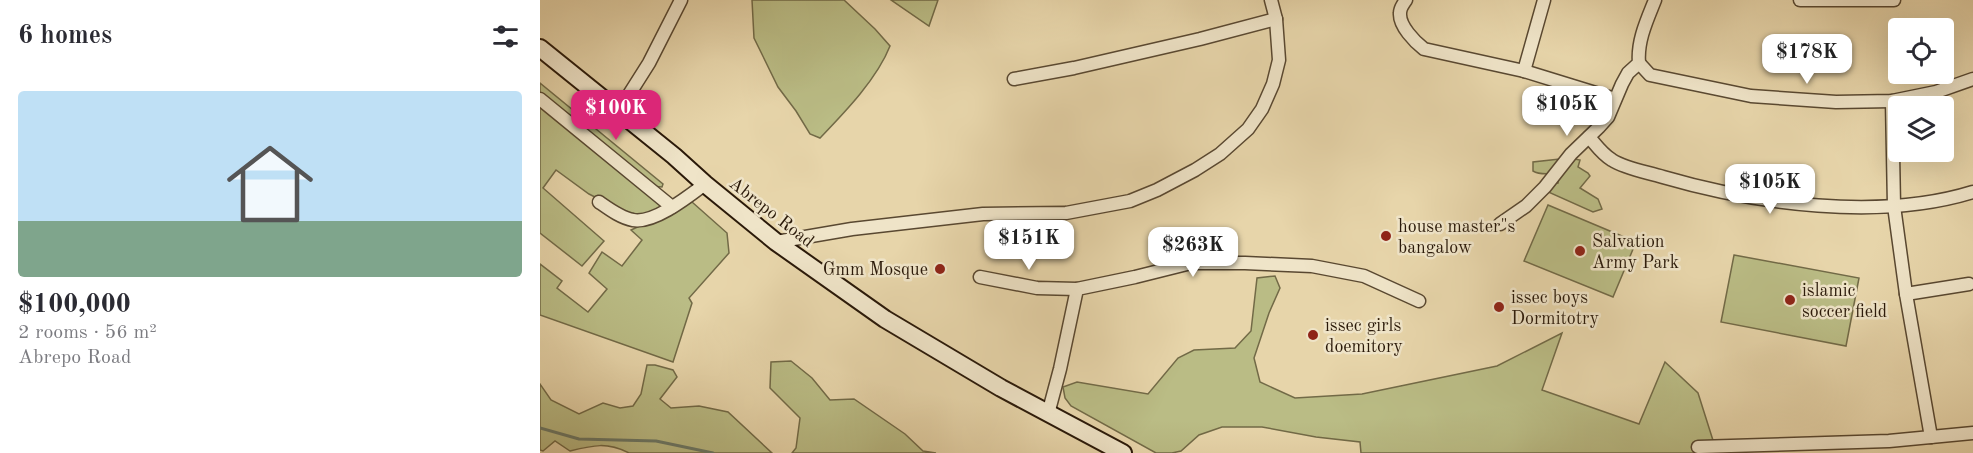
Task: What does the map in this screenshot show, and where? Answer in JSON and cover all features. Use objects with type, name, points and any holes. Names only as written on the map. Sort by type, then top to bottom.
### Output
[{"type":"main road","name":"Abrepo Road","points":[[540,48],[776,242],[885,319],[1048,414],[1123,453]]},
{"type":"street","points":[[618,112],[649,63],[681,0]]},
{"type":"street","points":[[776,242],[852,229],[983,214],[1066,213],[1130,201],[1157,190],[1220,154],[1248,129],[1262,109],[1273,84],[1279,60],[1276,19],[1271,0]]},
{"type":"street","points":[[1406,0],[1400,12],[1400,20],[1415,42],[1424,49],[1524,71],[1615,99]]},
{"type":"street","points":[[1524,71],[1544,0]]},
{"type":"street","points":[[1500,224],[1526,206],[1545,187],[1571,154],[1608,117],[1628,73],[1638,63],[1638,51],[1646,21],[1655,0]]},
{"type":"street","points":[[1800,0],[1894,0]]},
{"type":"street","points":[[1014,79],[1074,68],[1276,19]]},
{"type":"street","points":[[1638,63],[1650,75],[1751,96],[1836,102],[1888,101]]},
{"type":"street","points":[[1916,96],[1973,79]]},
{"type":"street","points":[[540,99],[672,207]]},
{"type":"street","points":[[1589,137],[1601,152],[1618,163],[1683,183],[1758,198],[1832,206],[1894,206],[1949,200],[1973,192]]},
{"type":"street","points":[[1893,162],[1894,206],[1906,294],[1931,437]]},
{"type":"street","points":[[599,202],[633,220],[645,221],[672,207],[705,184]]},
{"type":"street","points":[[980,277],[1037,288],[1077,289],[1191,263],[1245,262],[1312,266],[1364,276],[1419,301]]},
{"type":"street","points":[[1906,294],[1969,284]]},
{"type":"street","points":[[1048,414],[1077,289]]},
{"type":"street","points":[[1698,447],[1889,441],[1973,433]]},
{"type":"green space","points":[[752,0],[844,0],[890,46],[869,83],[820,138],[810,134],[778,87],[754,38]]},
{"type":"green space","points":[[891,0],[938,0],[929,26]]},
{"type":"green space","points":[[540,83],[663,184],[662,187],[651,186],[540,95]]},
{"type":"green space","points":[[540,106],[663,204],[660,208],[636,218],[589,194],[556,170],[543,188],[604,241],[582,266],[540,233]]},
{"type":"green space","points":[[1569,158],[1580,160],[1578,167],[1590,176],[1580,188],[1598,199],[1602,209],[1593,212],[1546,191],[1550,184],[1558,183],[1559,175],[1533,171],[1533,162]]},
{"type":"green space","points":[[692,202],[727,233],[729,253],[689,298],[692,303],[673,362],[540,315],[540,264],[562,281],[557,288],[588,312],[607,289],[589,273],[602,252],[622,266],[642,240],[631,230]]},
{"type":"green space","name":"Salvation Army Park","points":[[1548,205],[1636,242],[1613,297],[1524,261]]},
{"type":"green space","name":"islamic soccer field","points":[[1734,255],[1859,278],[1846,346],[1721,322]]},
{"type":"green space","points":[[1275,276],[1280,288],[1254,358],[1260,382],[1295,398],[1362,394],[1497,366],[1562,333],[1542,390],[1639,424],[1665,362],[1698,393],[1717,453],[1361,453],[1360,442],[1262,427],[1222,427],[1199,435],[1181,451],[1156,453],[1071,406],[1065,398],[1063,387],[1077,382],[1148,394],[1178,358],[1194,350],[1235,348],[1251,331],[1257,278]]},
{"type":"green space","points":[[791,361],[812,378],[830,400],[854,399],[905,434],[923,451],[936,453],[792,453],[796,448],[800,418],[770,388],[771,362]]},
{"type":"green space","points":[[647,365],[673,370],[677,377],[660,399],[671,408],[699,406],[728,412],[772,453],[629,453],[607,446],[586,447],[570,451],[555,441],[543,451],[540,450],[540,384],[551,400],[579,414],[603,403],[620,408],[633,406],[641,394]]},
{"type":"waterway","points":[[540,428],[579,439],[656,441],[713,453]]},
{"type":"place","name":"house master\"s bangalow","points":[[1386,236]]},
{"type":"place","name":"Salvation Army Park","points":[[1580,251]]},
{"type":"place","name":"Gmm Mosque","points":[[940,269]]},
{"type":"place","name":"islamic soccer field","points":[[1790,300]]},
{"type":"place","name":"issec boys Dormitotry","points":[[1499,307]]},
{"type":"place","name":"issec girls doemitory","points":[[1313,335]]}]
